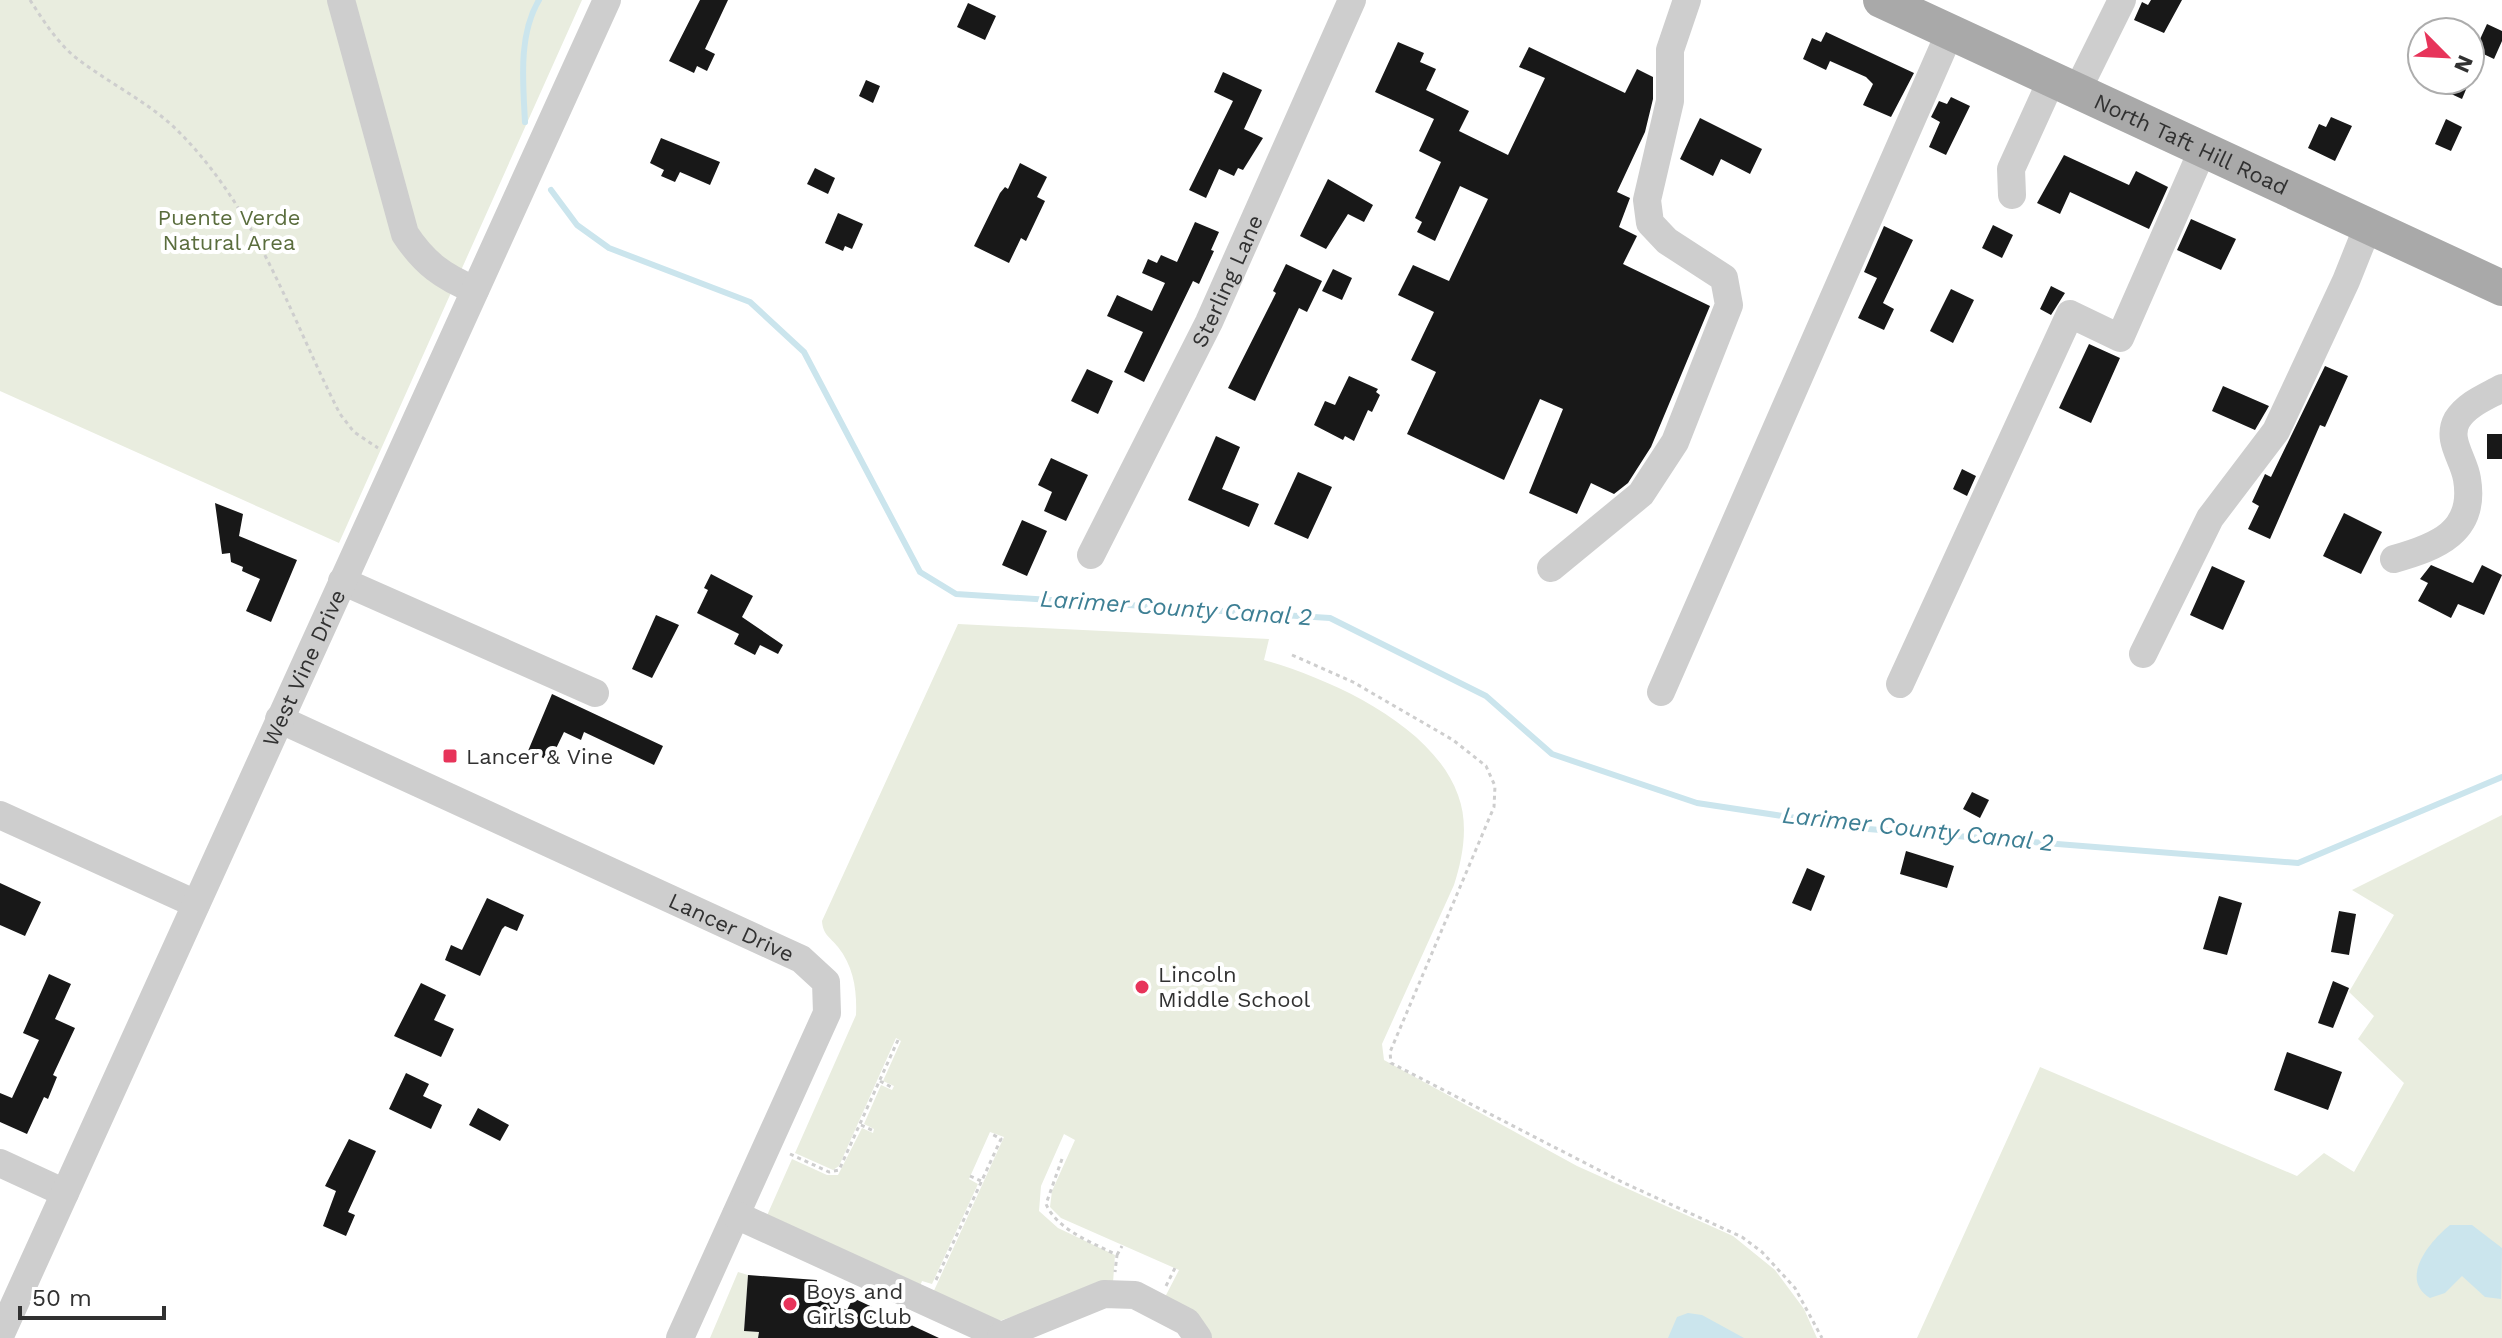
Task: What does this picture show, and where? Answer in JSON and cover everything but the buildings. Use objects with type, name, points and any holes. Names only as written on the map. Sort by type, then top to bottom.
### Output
[{"type":"main road","name":"North Taft Hill Road","points":[[1881,0],[2502,288]]},
{"type":"street","points":[[341,0],[405,234],[420,258],[444,278],[475,290]]},
{"type":"street","name":"West Vine Drive","points":[[0,1336],[607,0]]},
{"type":"street","name":"Sterling Lane","points":[[1091,555],[1209,322],[1352,0]]},
{"type":"street","points":[[1551,568],[1641,494],[1675,442],[1729,305],[1724,278],[1667,241],[1650,223],[1647,200],[1670,101],[1670,50],[1687,0]]},
{"type":"street","points":[[2012,195],[2011,169],[2122,0]]},
{"type":"street","points":[[1661,692],[1950,32]]},
{"type":"street","points":[[1900,684],[2070,314],[2120,338],[2203,149]]},
{"type":"street","points":[[2143,654],[2210,518],[2276,431],[2346,281],[2368,226]]},
{"type":"street","points":[[2394,559],[2432,549],[2460,526],[2467,509],[2467,479],[2452,436],[2457,422],[2469,407],[2502,388]]},
{"type":"street","points":[[342,581],[595,693]]},
{"type":"street","name":"Lancer Drive","points":[[279,719],[801,959],[818,972],[829,995],[827,1013],[680,1338]]},
{"type":"street","points":[[0,815],[196,904]]},
{"type":"street","points":[[0,1163],[65,1193]]},
{"type":"street","points":[[736,1215],[926,1301],[955,1328],[1003,1337],[1104,1294],[1135,1295],[1187,1322],[1198,1338]]},
{"type":"path","points":[[30,0],[50,31],[73,55],[176,129],[231,192],[267,255],[340,414],[354,432],[398,458]]},
{"type":"path","points":[[1292,655],[1353,682],[1453,740],[1486,766],[1495,786],[1494,807],[1390,1052],[1391,1063],[1622,1182],[1742,1237],[1762,1252],[1795,1288],[1822,1338]]},
{"type":"path","points":[[768,1144],[834,1173],[844,1163],[898,1040]]},
{"type":"path","points":[[880,1081],[893,1088]]},
{"type":"path","points":[[861,1125],[874,1131]]},
{"type":"path","points":[[926,1301],[1001,1139],[990,1133]]},
{"type":"path","points":[[1062,1159],[1049,1188],[1046,1204],[1050,1214],[1072,1231],[1117,1255]]},
{"type":"path","points":[[970,1176],[981,1181]]},
{"type":"path","points":[[1116,1295],[1117,1255],[1122,1246]]},
{"type":"green space","name":"Puente Verde Natural Area","points":[[0,0],[582,0],[339,543],[0,391]]},
{"type":"green space","name":"Lincoln Middle School","points":[[958,624],[1269,639],[1264,660],[1319,679],[1377,708],[1403,727],[1427,747],[1445,770],[1461,806],[1464,840],[1454,885],[1382,1044],[1384,1060],[1577,1166],[1733,1236],[1775,1270],[1804,1309],[1817,1338],[1211,1338],[1164,1299],[1179,1270],[1061,1218],[1050,1207],[1052,1191],[1075,1140],[1064,1134],[1041,1186],[1039,1211],[1058,1228],[1115,1255],[1113,1283],[993,1323],[932,1295],[1004,1137],[990,1132],[969,1179],[978,1184],[932,1284],[922,1281],[919,1289],[765,1220],[792,1159],[827,1175],[838,1175],[862,1128],[873,1133],[874,1129],[864,1124],[881,1085],[892,1090],[894,1086],[883,1081],[901,1041],[896,1038],[839,1166],[833,1170],[795,1153],[856,1015],[851,971],[838,947],[825,933],[822,921]]},
{"type":"green space","points":[[2502,815],[2502,1338],[1917,1338],[2040,1067],[2297,1176],[2324,1153],[2354,1172],[2404,1083],[2358,1039],[2374,1016],[2349,992],[2394,915],[2352,890]]},
{"type":"green space","points":[[738,1272],[748,1275],[744,1331],[759,1332],[758,1338],[710,1338]]},
{"type":"water","points":[[2450,1225],[2472,1225],[2502,1248],[2501,1299],[2485,1297],[2462,1276],[2445,1293],[2430,1298],[2421,1290],[2417,1271],[2421,1260],[2434,1240]]},
{"type":"water","points":[[1688,1313],[1702,1315],[1744,1338],[1668,1338],[1677,1317]]},
{"type":"waterway","name":"Larimer County Canal 2","points":[[525,122],[525,44],[532,14],[539,0]]},
{"type":"waterway","name":"Larimer County Canal 2","points":[[551,190],[577,225],[609,248],[750,302],[804,352],[920,572],[956,594],[1330,618],[1486,696],[1552,754],[1697,803],[1868,829],[2298,863],[2502,777]]},
{"type":"place","name":"Lancer & Vine","points":[[450,756]]},
{"type":"place","name":"Lincoln Middle School","points":[[1142,987]]},
{"type":"place","name":"Boys and Girls Club","points":[[790,1304]]}]
